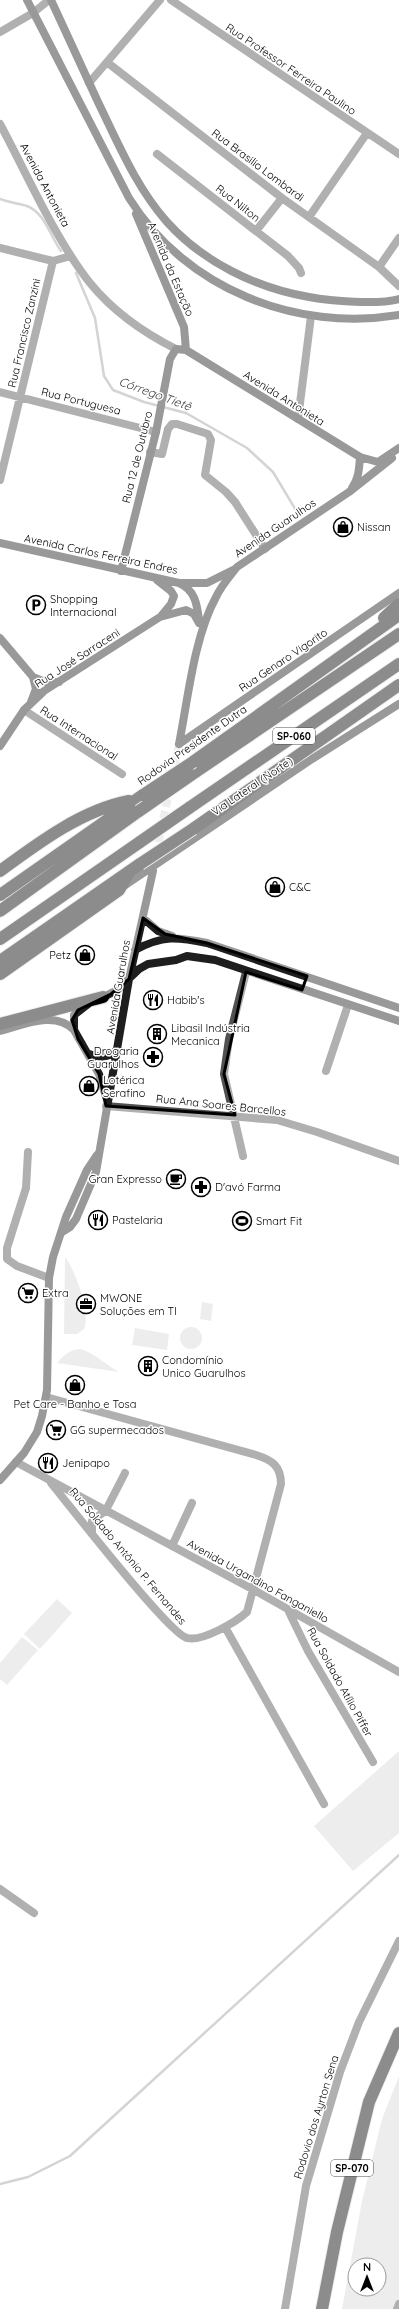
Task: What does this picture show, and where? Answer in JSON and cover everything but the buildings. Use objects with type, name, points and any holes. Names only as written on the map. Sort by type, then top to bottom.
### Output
[{"type":"highway","points":[[369,636],[379,622],[399,604]]},
{"type":"highway","name":"Rodovia Presidente Dutra","points":[[0,911],[193,762],[399,615]]},
{"type":"highway","name":"Rodovia Presidente Dutra","points":[[0,895],[140,802],[191,776],[399,634]]},
{"type":"highway","name":"SP-060","points":[[0,939],[399,664]]},
{"type":"highway","points":[[271,752],[286,748],[399,673]]},
{"type":"highway","name":"SP-060","points":[[0,961],[193,829],[399,685]]},
{"type":"highway","points":[[0,871],[76,821],[105,808],[140,802]]},
{"type":"highway","points":[[0,974],[119,890],[136,867]]},
{"type":"highway","points":[[0,1024],[103,998]]},
{"type":"highway","name":"SP-070","points":[[322,2309],[337,2232],[369,2102],[399,2033]]},
{"type":"main road","points":[[27,0],[129,198],[146,222],[166,243],[207,276],[253,300],[311,316],[363,319],[399,315]]},
{"type":"main road","points":[[50,0],[126,159],[156,208],[180,234],[213,260],[252,282],[292,294],[343,301],[397,299]]},
{"type":"main road","name":"Avenida da Estação","points":[[129,198],[184,327],[186,350]]},
{"type":"main road","name":"Avenida Antonieta","points":[[176,349],[186,350],[360,457],[378,462],[399,448]]},
{"type":"main road","name":"Rua 12 de Outubro","points":[[121,570],[156,432],[171,357],[176,349]]},
{"type":"main road","name":"Avenida Guarulhos","points":[[179,744],[200,641],[214,601],[237,567],[349,492],[399,453]]},
{"type":"main road","points":[[349,492],[357,480],[360,457]]},
{"type":"main road","name":"Avenida Carlos Ferreira Endres","points":[[0,543],[179,582],[187,587],[194,597],[199,623],[200,641]]},
{"type":"main road","points":[[179,582],[207,583],[237,567]]},
{"type":"main road","name":"Rua José Sarraceni","points":[[0,746],[24,710],[44,691],[160,617],[171,604],[174,596],[166,585],[153,577]]},
{"type":"main road","name":"Rua Genaro Vigorito","points":[[179,744],[399,593]]},
{"type":"main road","name":"Rua José Sarraceni","points":[[160,617],[186,610],[194,614],[199,623]]},
{"type":"main road","points":[[0,638],[33,677],[36,689],[31,703]]},
{"type":"main road","points":[[33,677],[45,682],[60,682]]},
{"type":"main road","name":"Via Lateral (Norte)","points":[[119,890],[312,759],[399,704]]},
{"type":"main road","name":"Avenida Guarulhos","points":[[1,1478],[16,1462],[37,1432],[46,1397],[49,1278],[53,1257],[66,1217],[87,1170],[97,1155],[106,1103],[118,1049],[129,979],[153,871]]},
{"type":"main road","points":[[143,918],[158,931],[175,937],[207,943],[399,1008]]},
{"type":"main road","points":[[136,950],[156,940],[175,937]]},
{"type":"main road","points":[[204,957],[207,943]]},
{"type":"main road","points":[[106,1103],[101,1079],[89,1054],[74,1030],[72,1020],[78,1010],[117,990],[139,969],[148,964],[176,960],[187,956],[204,957],[399,1021]]},
{"type":"main road","points":[[302,990],[307,976]]},
{"type":"main road","points":[[0,1031],[50,1020],[61,1021],[74,1030]]},
{"type":"main road","points":[[89,1054],[100,1057],[108,1056],[118,1049]]},
{"type":"street","points":[[0,32],[33,13],[50,0]]},
{"type":"street","points":[[89,82],[108,63],[160,0]]},
{"type":"street","name":"Rua Professor Ferreira Paulino","points":[[171,0],[399,154]]},
{"type":"street","name":"Rua Brasilio Lombardi","points":[[108,63],[282,198],[379,267],[397,284],[397,299]]},
{"type":"street","name":"Avenida Antonieta","points":[[0,124],[71,256],[99,293],[157,340],[171,357]]},
{"type":"street","points":[[309,217],[367,133]]},
{"type":"street","name":"Rua Nilton","points":[[157,154],[288,256],[299,268],[301,273]]},
{"type":"street","points":[[256,231],[282,198]]},
{"type":"street","points":[[379,267],[399,238]]},
{"type":"street","points":[[0,248],[53,261],[71,256]]},
{"type":"street","name":"Rua Francisco Zanzini","points":[[0,480],[53,261]]},
{"type":"street","points":[[298,420],[311,316]]},
{"type":"street","name":"Avenida Antonieta","points":[[157,340],[176,349]]},
{"type":"street","name":"Rua Portuguesa","points":[[0,392],[156,432]]},
{"type":"street","points":[[150,452],[162,454],[168,428],[172,424],[177,424],[208,434],[211,440],[204,470],[205,475],[226,492],[235,502],[264,549]]},
{"type":"street","name":"Rua Internacional","points":[[24,710],[122,774]]},
{"type":"street","points":[[243,1156],[235,1115],[224,1074],[229,1039],[246,972]]},
{"type":"street","points":[[326,1070],[348,1005]]},
{"type":"street","name":"Rua Ana Soares Barcellos","points":[[106,1103],[235,1115],[297,1125],[399,1161]]},
{"type":"street","points":[[28,1152],[26,1188],[7,1248],[7,1259],[16,1266],[49,1278]]},
{"type":"street","name":"Rua Soldado Antônio P. Fernandes","points":[[46,1397],[256,1455],[275,1464],[281,1476],[281,1484],[247,1612],[225,1627],[192,1639],[185,1638],[176,1632],[92,1534],[51,1483]]},
{"type":"street","name":"Avenida Urgandino Fanganiello","points":[[16,1462],[51,1483],[106,1510],[254,1590],[289,1612],[399,1672]]},
{"type":"street","points":[[92,1534],[92,1521],[106,1510],[126,1473]]},
{"type":"street","points":[[172,1546],[192,1503]]},
{"type":"street","name":"Rua Soldado Atílio Piffer","points":[[289,1612],[308,1651],[373,1762]]},
{"type":"street","points":[[225,1627],[324,1804]]},
{"type":"street","points":[[0,1889],[34,1913]]},
{"type":"street","name":"Rodovio dos Ayrton Sena","points":[[284,2309],[306,2186],[340,2072],[359,2022],[399,1941]]},
{"type":"street","points":[[397,2309],[399,2304]]},
{"type":"highlighted area","points":[[143,918],[165,934],[207,943],[307,976],[302,990],[246,972],[224,1074],[235,1115],[106,1106],[99,1074],[78,1039],[72,1020],[78,1010],[111,994],[129,979]]},
{"type":"shaded area","points":[[65,1257],[73,1271],[84,1303],[86,1322],[84,1329],[77,1334],[64,1334]]},
{"type":"shaded area","points":[[202,1302],[213,1304],[211,1321],[200,1319]]},
{"type":"shaded area","points":[[191,1327],[199,1330],[202,1338],[199,1346],[191,1349],[183,1346],[180,1338],[183,1330]]},
{"type":"shaded area","points":[[135,1328],[169,1334],[167,1350],[132,1345]]},
{"type":"shaded area","points":[[80,1349],[96,1356],[119,1372],[57,1363],[67,1353]]},
{"type":"shaded area","points":[[57,1599],[72,1613],[40,1649],[24,1634]]},
{"type":"shaded area","points":[[22,1637],[38,1650],[7,1685],[0,1679],[0,1663]]},
{"type":"shaded area","points":[[399,1751],[399,1833],[353,1871],[314,1826]]},
{"type":"shaded area","points":[[399,2076],[399,2309],[342,2309],[347,2282],[347,2297],[387,2297],[387,2257],[352,2257],[362,2201],[382,2119]]},
{"type":"waterway","name":"Córrego Tietê","points":[[0,199],[24,205],[33,209],[43,219],[61,251]]},
{"type":"waterway","name":"Córrego Tietê","points":[[76,273],[95,318],[104,376],[113,390],[144,402],[186,413],[247,448],[273,472],[297,512]]},
{"type":"waterway","points":[[0,2184],[28,2177],[70,2156],[399,1855]]},
{"type":"tunnel","points":[[173,776],[179,744]]},
{"type":"tunnel","points":[[156,854],[170,787]]},
{"type":"place","name":"Nissan","points":[[343,527]]},
{"type":"place","name":"Shopping Internacional","points":[[36,605]]},
{"type":"place","name":"C&C","points":[[275,887]]},
{"type":"place","name":"Petz","points":[[85,955]]},
{"type":"place","name":"Habib's","points":[[153,1000]]},
{"type":"place","name":"Libasil Indústria Mecanica","points":[[157,1034]]},
{"type":"place","name":"Drogaria Guarulhos","points":[[153,1057]]},
{"type":"place","name":"Lotérica Serafino","points":[[89,1086]]},
{"type":"place","name":"Gran Expresso","points":[[176,1179]]},
{"type":"place","name":"D'avó Farma","points":[[201,1187]]},
{"type":"place","name":"Pastelaria","points":[[98,1220]]},
{"type":"place","name":"Smart Fit","points":[[242,1221]]},
{"type":"place","name":"Extra","points":[[28,1293]]},
{"type":"place","name":"MWONE Soluções em TI","points":[[86,1304]]},
{"type":"place","name":"Condomínio Unico Guarulhos","points":[[148,1366]]},
{"type":"place","name":"Pet Care - Banho e Tosa","points":[[75,1385]]},
{"type":"place","name":"GG supermecados","points":[[56,1430]]},
{"type":"place","name":"Jenipapo","points":[[48,1463]]}]
